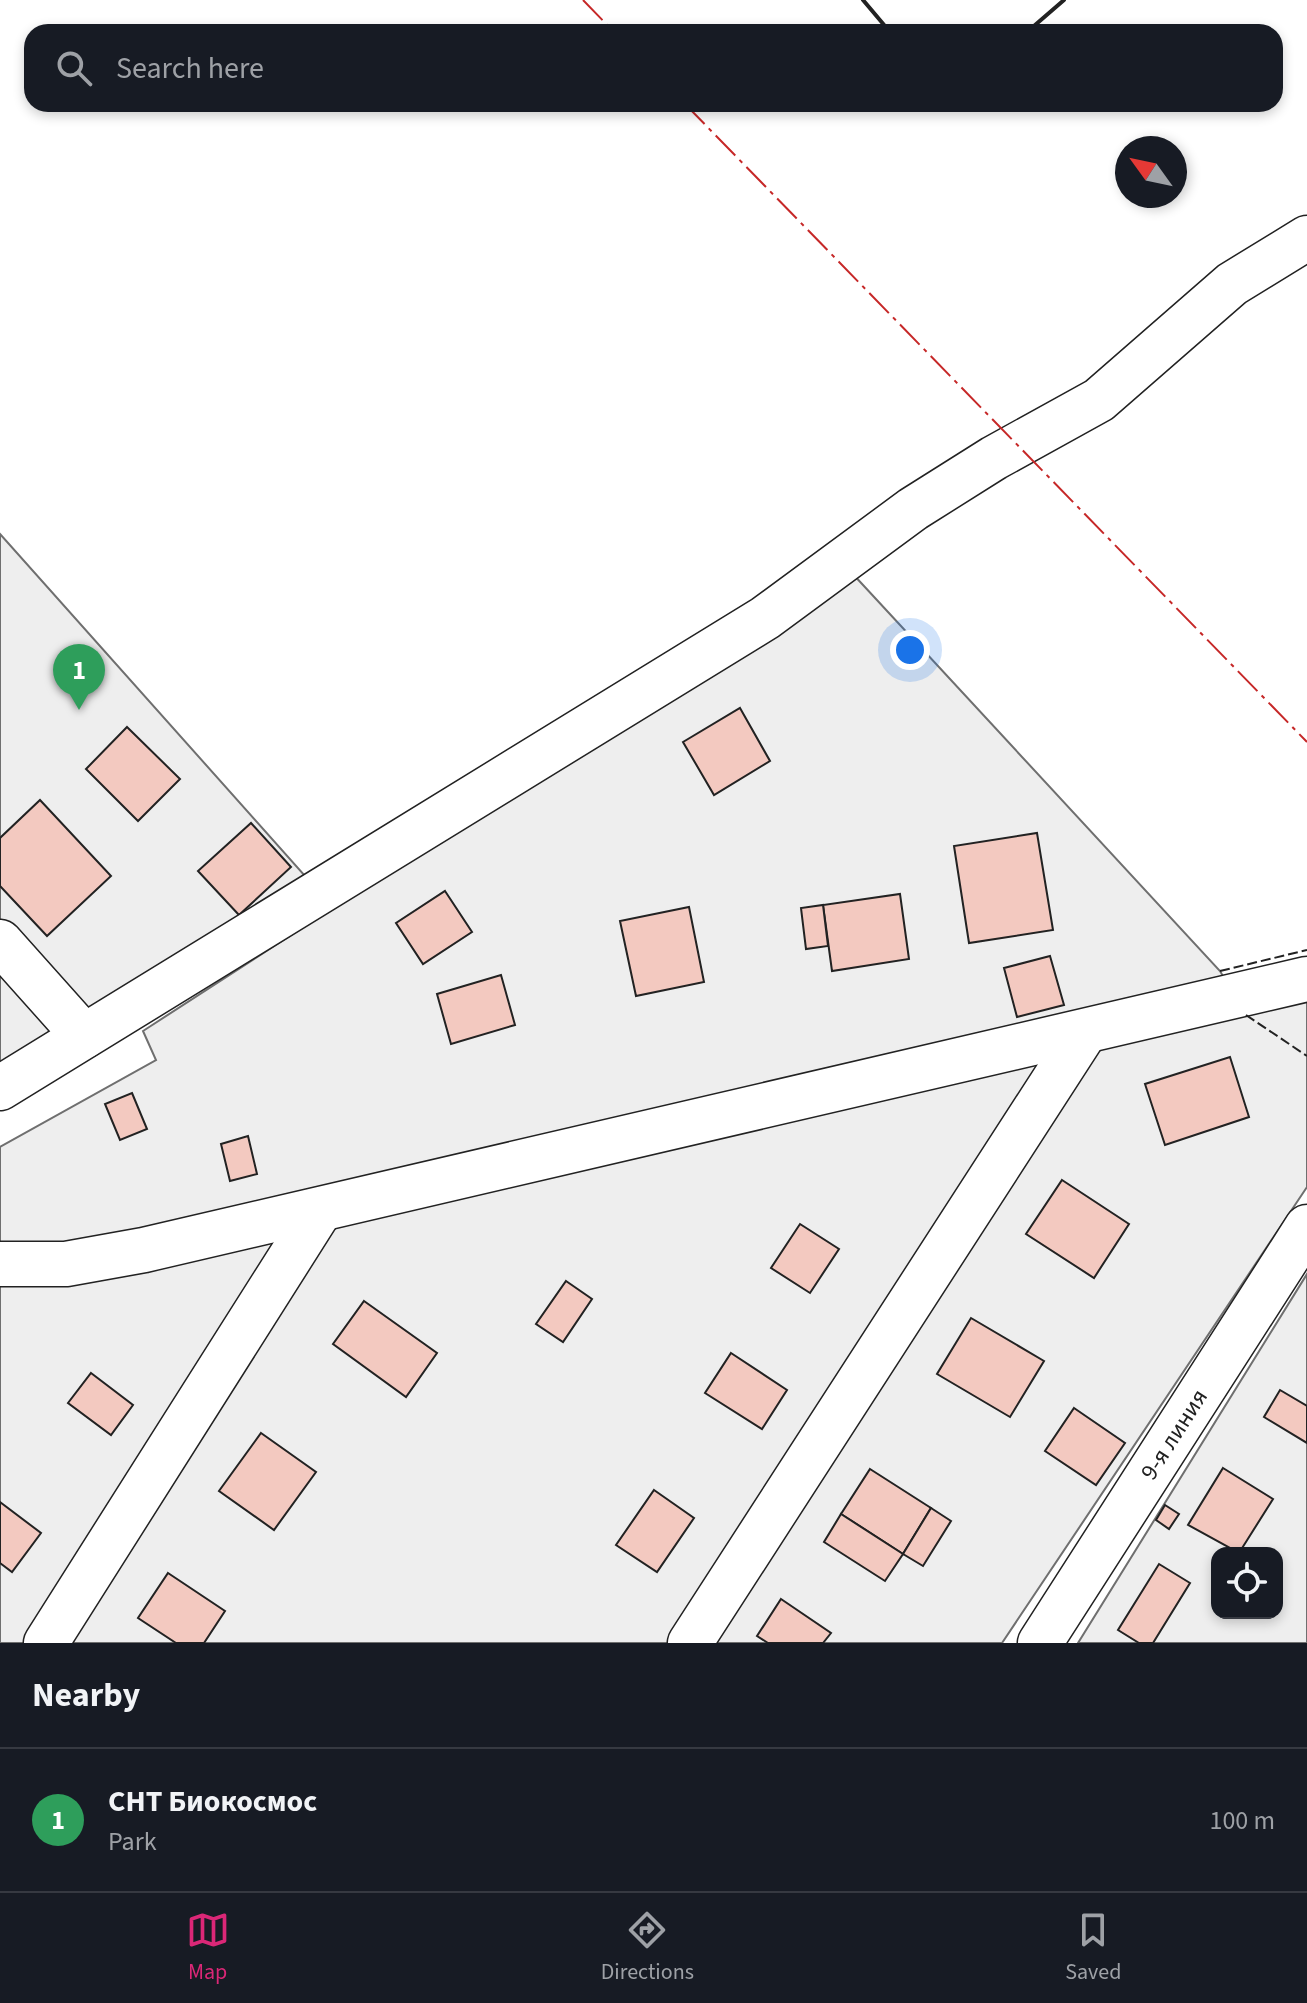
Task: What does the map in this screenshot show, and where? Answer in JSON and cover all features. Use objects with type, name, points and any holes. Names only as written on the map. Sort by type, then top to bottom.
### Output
[{"type":"street","points":[[0,1088],[765,618],[913,509],[994,458],[1099,400],[1232,284],[1307,238]]},
{"type":"street","points":[[0,942],[84,1036]]},
{"type":"street","points":[[0,1264],[66,1264],[319,1212],[1307,979]]},
{"type":"street","points":[[690,1643],[1085,1032]]},
{"type":"street","points":[[46,1643],[319,1212]]},
{"type":"street","name":"9-я линия","points":[[1040,1643],[1307,1227]]},
{"type":"shaded area","points":[[0,534],[314,886],[0,1097]]},
{"type":"shaded area","points":[[851,572],[1220,971],[1246,1015],[1307,1000],[1307,1187],[1002,1643],[0,1643],[0,1147],[156,1060],[143,1031]]},
{"type":"shaded area","points":[[1307,1274],[1307,1643],[1078,1643]]},
{"type":"building","points":[[740,708],[770,761],[714,795],[683,742]]},
{"type":"building","points":[[127,727],[180,779],[138,821],[86,769]]},
{"type":"building","points":[[40,800],[111,876],[47,936],[0,886],[0,838]]},
{"type":"building","points":[[251,823],[291,867],[239,915],[198,871]]},
{"type":"building","points":[[1037,833],[1053,930],[969,943],[954,846]]},
{"type":"building","points":[[445,891],[472,932],[423,964],[396,923]]},
{"type":"building","points":[[900,894],[909,959],[832,971],[823,905]]},
{"type":"building","points":[[823,905],[828,946],[806,949],[801,908]]},
{"type":"building","points":[[689,907],[704,982],[636,996],[620,921]]},
{"type":"building","points":[[1050,956],[1064,1005],[1017,1017],[1004,968]]},
{"type":"building","points":[[501,975],[515,1025],[451,1044],[437,994]]},
{"type":"building","points":[[1230,1057],[1249,1117],[1165,1145],[1145,1084]]},
{"type":"building","points":[[132,1093],[147,1129],[120,1140],[105,1104]]},
{"type":"building","points":[[248,1136],[257,1174],[230,1181],[221,1144]]},
{"type":"building","points":[[1062,1180],[1129,1224],[1094,1278],[1026,1234]]},
{"type":"building","points":[[800,1224],[839,1249],[810,1293],[771,1268]]},
{"type":"building","points":[[566,1281],[592,1299],[563,1342],[536,1324]]},
{"type":"building","points":[[364,1301],[437,1353],[406,1397],[333,1344]]},
{"type":"building","points":[[971,1318],[1044,1361],[1010,1417],[937,1374]]},
{"type":"building","points":[[731,1353],[787,1390],[762,1429],[705,1393]]},
{"type":"building","points":[[91,1373],[133,1405],[111,1435],[68,1403]]},
{"type":"building","points":[[1280,1390],[1307,1406],[1307,1443],[1264,1417]]},
{"type":"building","points":[[1074,1408],[1125,1443],[1096,1485],[1045,1451]]},
{"type":"building","points":[[261,1433],[316,1472],[274,1530],[219,1491]]},
{"type":"building","points":[[1223,1468],[1273,1499],[1243,1547],[1228,1547],[1188,1525]]},
{"type":"building","points":[[870,1469],[931,1508],[903,1554],[841,1514]]},
{"type":"building","points":[[654,1490],[694,1518],[657,1572],[616,1545]]},
{"type":"building","points":[[0,1502],[41,1533],[12,1572],[0,1563]]},
{"type":"building","points":[[1165,1505],[1179,1514],[1169,1529],[1156,1520]]},
{"type":"building","points":[[931,1508],[951,1521],[923,1566],[903,1554]]},
{"type":"building","points":[[841,1514],[903,1554],[885,1581],[824,1542]]},
{"type":"building","points":[[1159,1564],[1190,1583],[1153,1643],[1139,1643],[1118,1630]]},
{"type":"building","points":[[168,1573],[225,1611],[204,1643],[176,1643],[138,1618]]},
{"type":"building","points":[[781,1599],[831,1633],[823,1643],[768,1643],[757,1636]]},
{"type":"fence","points":[[1220,971],[1307,950]]},
{"type":"fence","points":[[1246,1015],[1307,1056]]},
{"type":"wall","points":[[863,0],[883,24]]},
{"type":"wall","points":[[1036,24],[1064,0]]},
{"type":"power","points":[[583,0],[606,24]]},
{"type":"power","points":[[693,112],[1307,742]]},
{"type":"place","name":"СНТ Биокосмос","points":[[79,710]]}]
